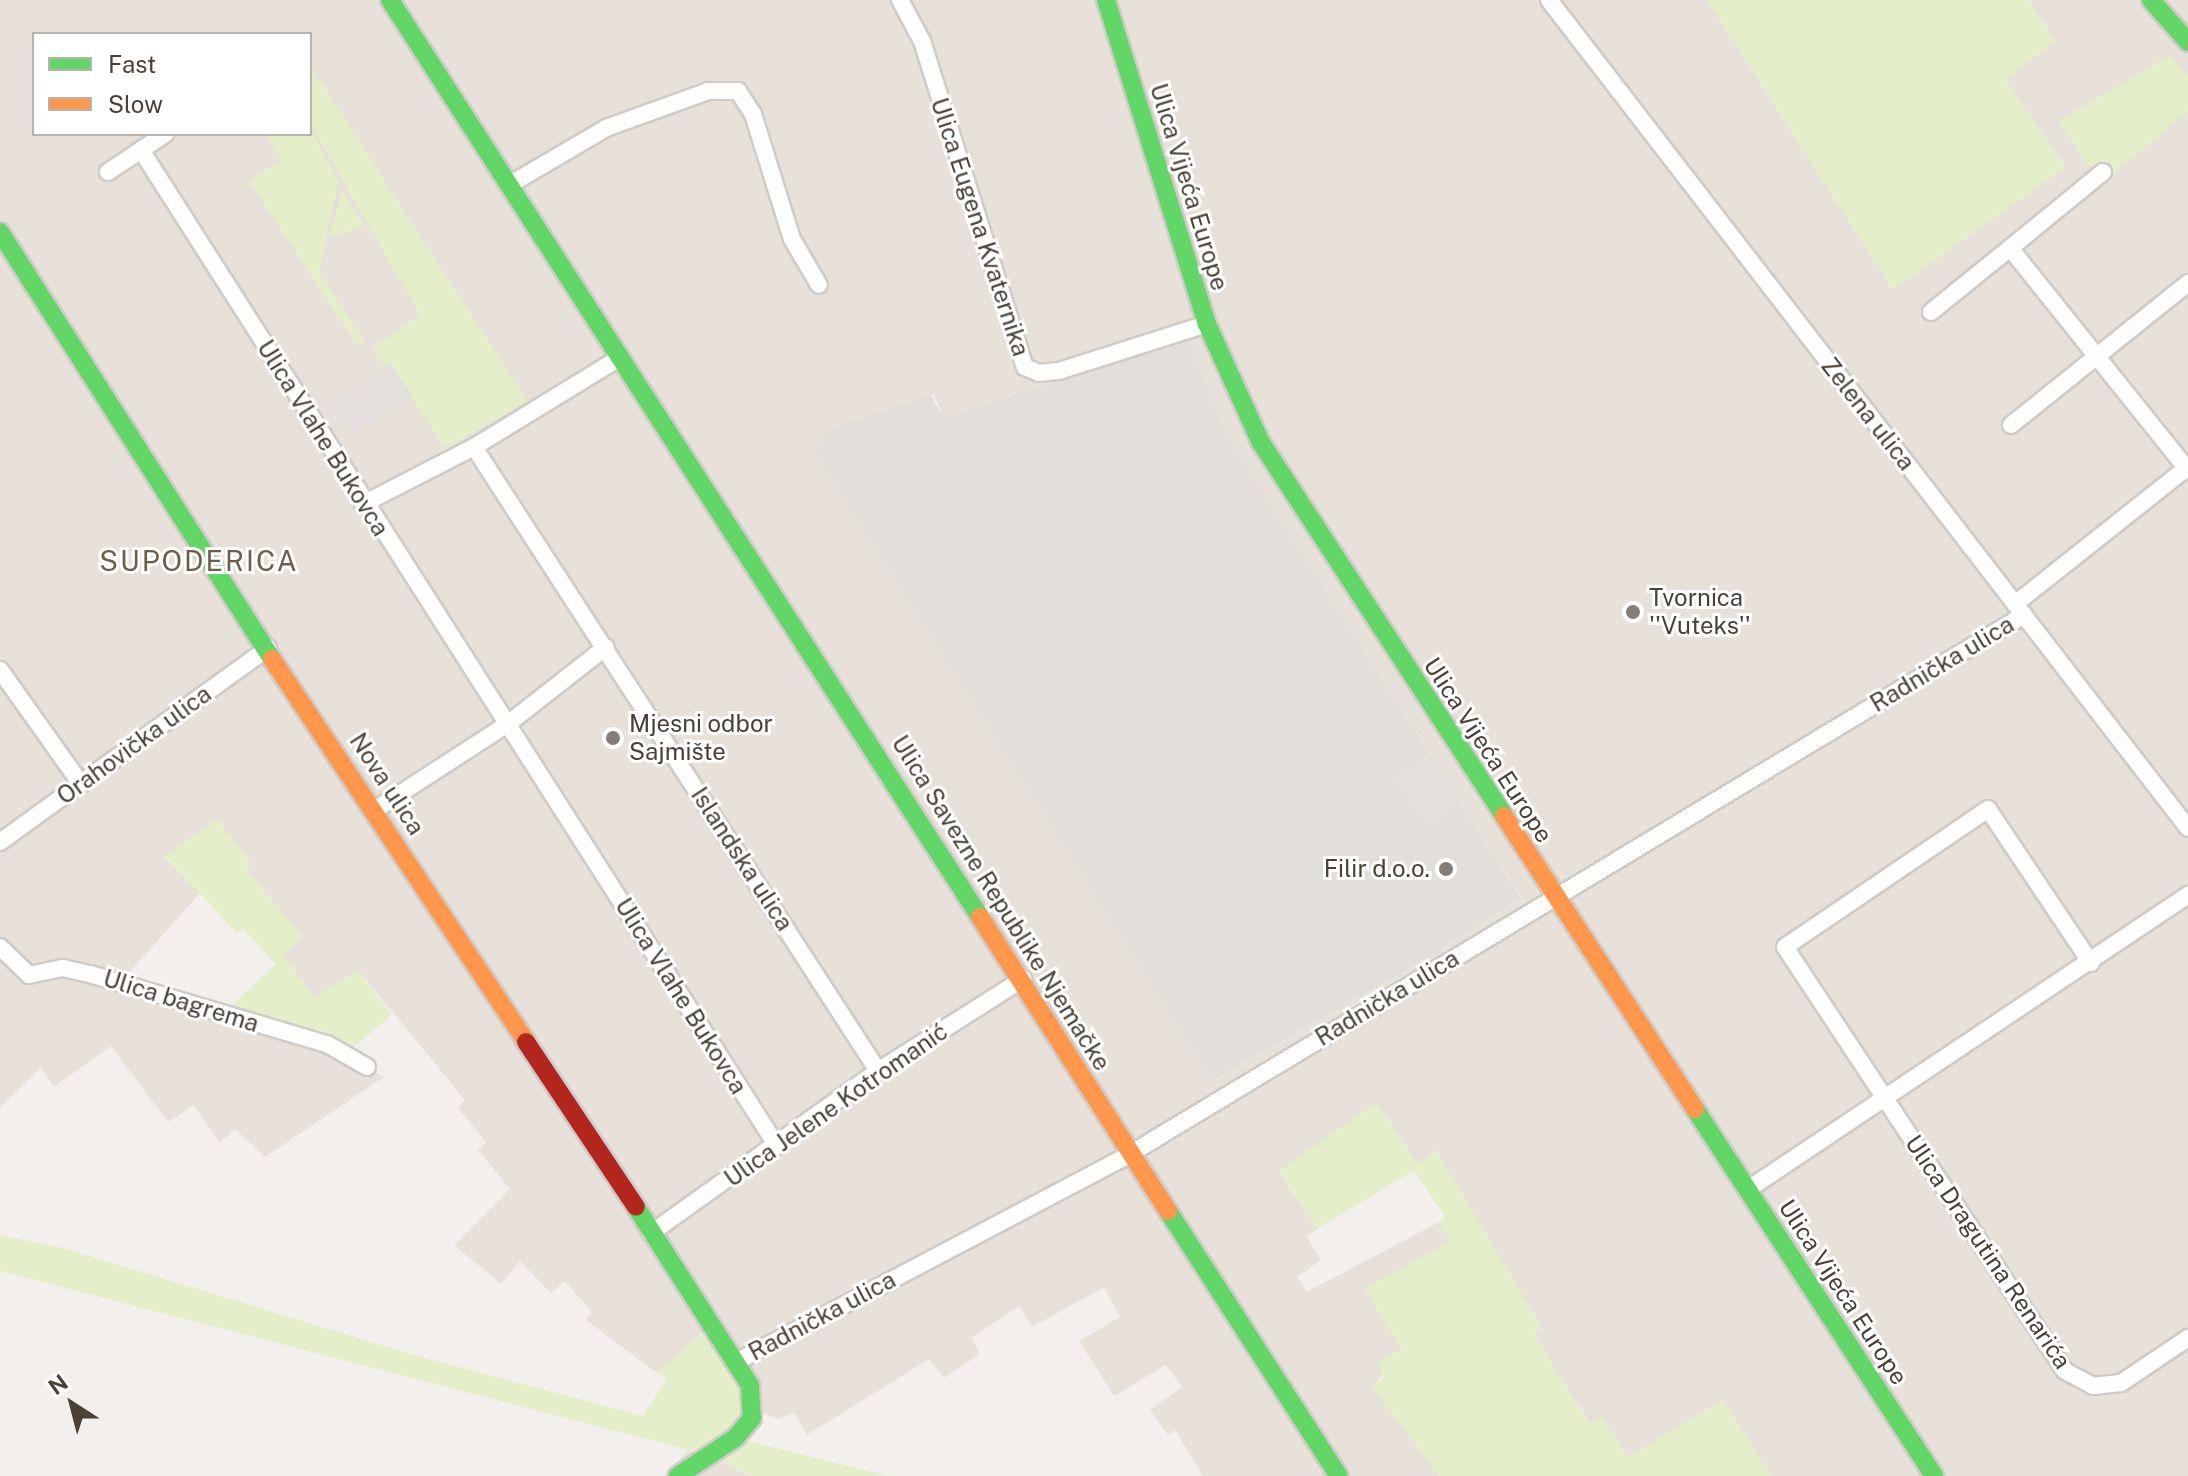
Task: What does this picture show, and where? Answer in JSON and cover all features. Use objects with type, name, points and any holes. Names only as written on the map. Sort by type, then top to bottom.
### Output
[{"type":"street","name":"Ulica Savezne Republike Njemačke","points":[[390,0],[1023,979],[1130,1154],[1339,1476]]},
{"type":"street","name":"Ulica Eugena Kvaternika","points":[[900,0],[922,41],[1025,367],[1039,373],[1059,371],[1207,324]]},
{"type":"street","name":"Ulica Vijeća Europe","points":[[1106,0],[1207,324],[1267,454],[1934,1476]]},
{"type":"street","name":"Zelena ulica","points":[[1549,0],[2188,828]]},
{"type":"street","points":[[2151,0],[2188,42]]},
{"type":"street","points":[[509,185],[606,128],[708,91],[738,91],[753,114],[792,239],[819,285]]},
{"type":"street","points":[[108,172],[162,136]]},
{"type":"street","name":"Ulica Vlahe Bukovca","points":[[141,150],[363,504],[509,723],[777,1146]]},
{"type":"street","points":[[1931,312],[2103,172]]},
{"type":"street","name":"Nova ulica","points":[[0,232],[157,486],[268,648],[738,1361],[750,1385],[752,1418],[735,1438],[678,1476]]},
{"type":"street","points":[[2010,248],[2188,469]]},
{"type":"street","points":[[2011,425],[2188,283]]},
{"type":"street","points":[[363,504],[474,447],[621,357]]},
{"type":"street","name":"Islandska ulica","points":[[474,447],[878,1071]]},
{"type":"street","name":"Radnička ulica","points":[[738,1361],[1130,1154],[1556,897],[2020,610],[2188,469]]},
{"type":"street","points":[[375,810],[509,723],[606,647]]},
{"type":"street","name":"Orahovička ulica","points":[[0,842],[268,648]]},
{"type":"street","points":[[0,670],[81,784]]},
{"type":"street","name":"Ulica Dragutina Renarića","points":[[2091,963],[1988,809],[1785,947],[2065,1371],[2093,1386],[2114,1385],[2188,1338]]},
{"type":"street","points":[[1747,1190],[2091,963],[2188,895]]},
{"type":"street","name":"Ulica bagrema","points":[[0,947],[29,975],[63,968],[90,974],[327,1044],[367,1067]]},
{"type":"street","name":"Ulica Jelene Kotromanić","points":[[651,1233],[878,1071],[1023,979]]},
{"type":"shaded area","points":[[0,0],[1707,0],[1893,290],[2006,79],[2056,40],[2028,0],[2188,0],[2188,1476],[1771,1476],[1722,1400],[1628,1458],[1602,1417],[1590,1423],[1557,1373],[1533,1333],[1542,1328],[1435,1150],[1418,1164],[1279,1172],[1317,1229],[1307,1237],[1321,1260],[1297,1277],[1307,1292],[1439,1222],[1450,1242],[1364,1289],[1403,1349],[1373,1386],[1439,1476],[1203,1476],[1175,1430],[1168,1435],[1150,1410],[1182,1387],[1166,1365],[1114,1396],[1079,1341],[1120,1317],[1104,1287],[1032,1327],[1019,1306],[971,1338],[980,1354],[944,1378],[929,1359],[807,1435],[794,1413],[778,1419],[759,1411],[707,1328],[657,1373],[586,1320],[592,1312],[565,1281],[551,1293],[520,1261],[501,1284],[454,1245],[510,1189],[478,1150],[486,1142],[458,1108],[465,1100],[358,970],[315,997],[283,956],[302,936],[245,869],[252,864],[164,857],[200,893],[120,983],[327,1044],[384,1077],[265,1157],[235,1129],[220,1143],[194,1105],[168,1122],[111,1046],[54,1087],[41,1068],[0,1107]],"holes":[[[1189,338],[1223,427],[1521,897],[1399,975],[1213,1081],[812,450],[831,428],[934,394],[943,418]]]},
{"type":"shaded area","name":"Filir d.o.o.","points":[[1189,338],[1223,427],[1521,898],[1399,975],[1212,1081],[812,450],[831,428],[931,395],[943,418]]},
{"type":"shaded area","points":[[391,364],[412,396],[351,436],[330,404]]},
{"type":"shaded area","points":[[1427,757],[1458,805],[1426,826],[1395,778]]},
{"type":"shaded area","points":[[687,1451],[708,1455],[751,1476],[665,1476]]},
{"type":"green space","points":[[1707,0],[2028,0],[2056,40],[2006,80],[2066,167],[1893,290]]},
{"type":"green space","points":[[2170,55],[2188,77],[2188,111],[2100,185],[2059,121]]},
{"type":"green space","points":[[312,68],[527,401],[445,449],[391,365],[385,368],[372,348],[420,315],[312,126]]},
{"type":"green space","points":[[312,132],[338,182],[319,272],[365,342],[358,347],[249,181],[281,160],[267,136],[312,136]]},
{"type":"green space","points":[[343,192],[364,227],[330,237],[341,194]]},
{"type":"green space","points":[[217,819],[252,864],[246,870],[303,936],[283,956],[315,997],[358,970],[392,1015],[345,1054],[222,1014],[276,964],[243,929],[237,933],[164,856]]},
{"type":"green space","points":[[1377,1102],[1418,1164],[1436,1150],[1542,1328],[1534,1334],[1589,1423],[1602,1416],[1628,1457],[1723,1400],[1771,1476],[1439,1476],[1372,1386],[1384,1377],[1377,1363],[1402,1349],[1364,1289],[1450,1242],[1439,1222],[1445,1216],[1414,1170],[1317,1229],[1279,1171]]},
{"type":"green space","points":[[0,1235],[63,1248],[414,1355],[643,1416],[667,1379],[657,1373],[707,1328],[732,1366],[747,1408],[736,1438],[888,1476],[751,1476],[708,1455],[0,1271]]},
{"type":"traffic: fast","points":[[390,0],[980,917]]},
{"type":"traffic: fast","points":[[1106,0],[1207,324],[1260,441],[1504,816]]},
{"type":"traffic: fast","points":[[2151,0],[2188,42]]},
{"type":"traffic: fast","points":[[0,232],[272,659]]},
{"type":"traffic: fast","points":[[1695,1109],[1934,1476]]},
{"type":"traffic: fast","points":[[636,1207],[750,1385],[752,1418],[735,1438],[678,1476]]},
{"type":"traffic: fast","points":[[1168,1211],[1339,1476]]},
{"type":"traffic: slow","points":[[272,659],[526,1042]]},
{"type":"traffic: slow","points":[[1504,816],[1695,1109]]},
{"type":"traffic: slow","points":[[980,917],[1168,1211]]},
{"type":"traffic: jam","points":[[526,1042],[636,1207]]},
{"type":"place","name":"Tvornica ''Vuteks''","points":[[1633,612]]},
{"type":"place","name":"Mjesni odbor Sajmište","points":[[613,738]]},
{"type":"place","name":"Filir d.o.o.","points":[[1446,869]]},
{"type":"district","name":"SUPODERICA","points":[[199,561]]}]
